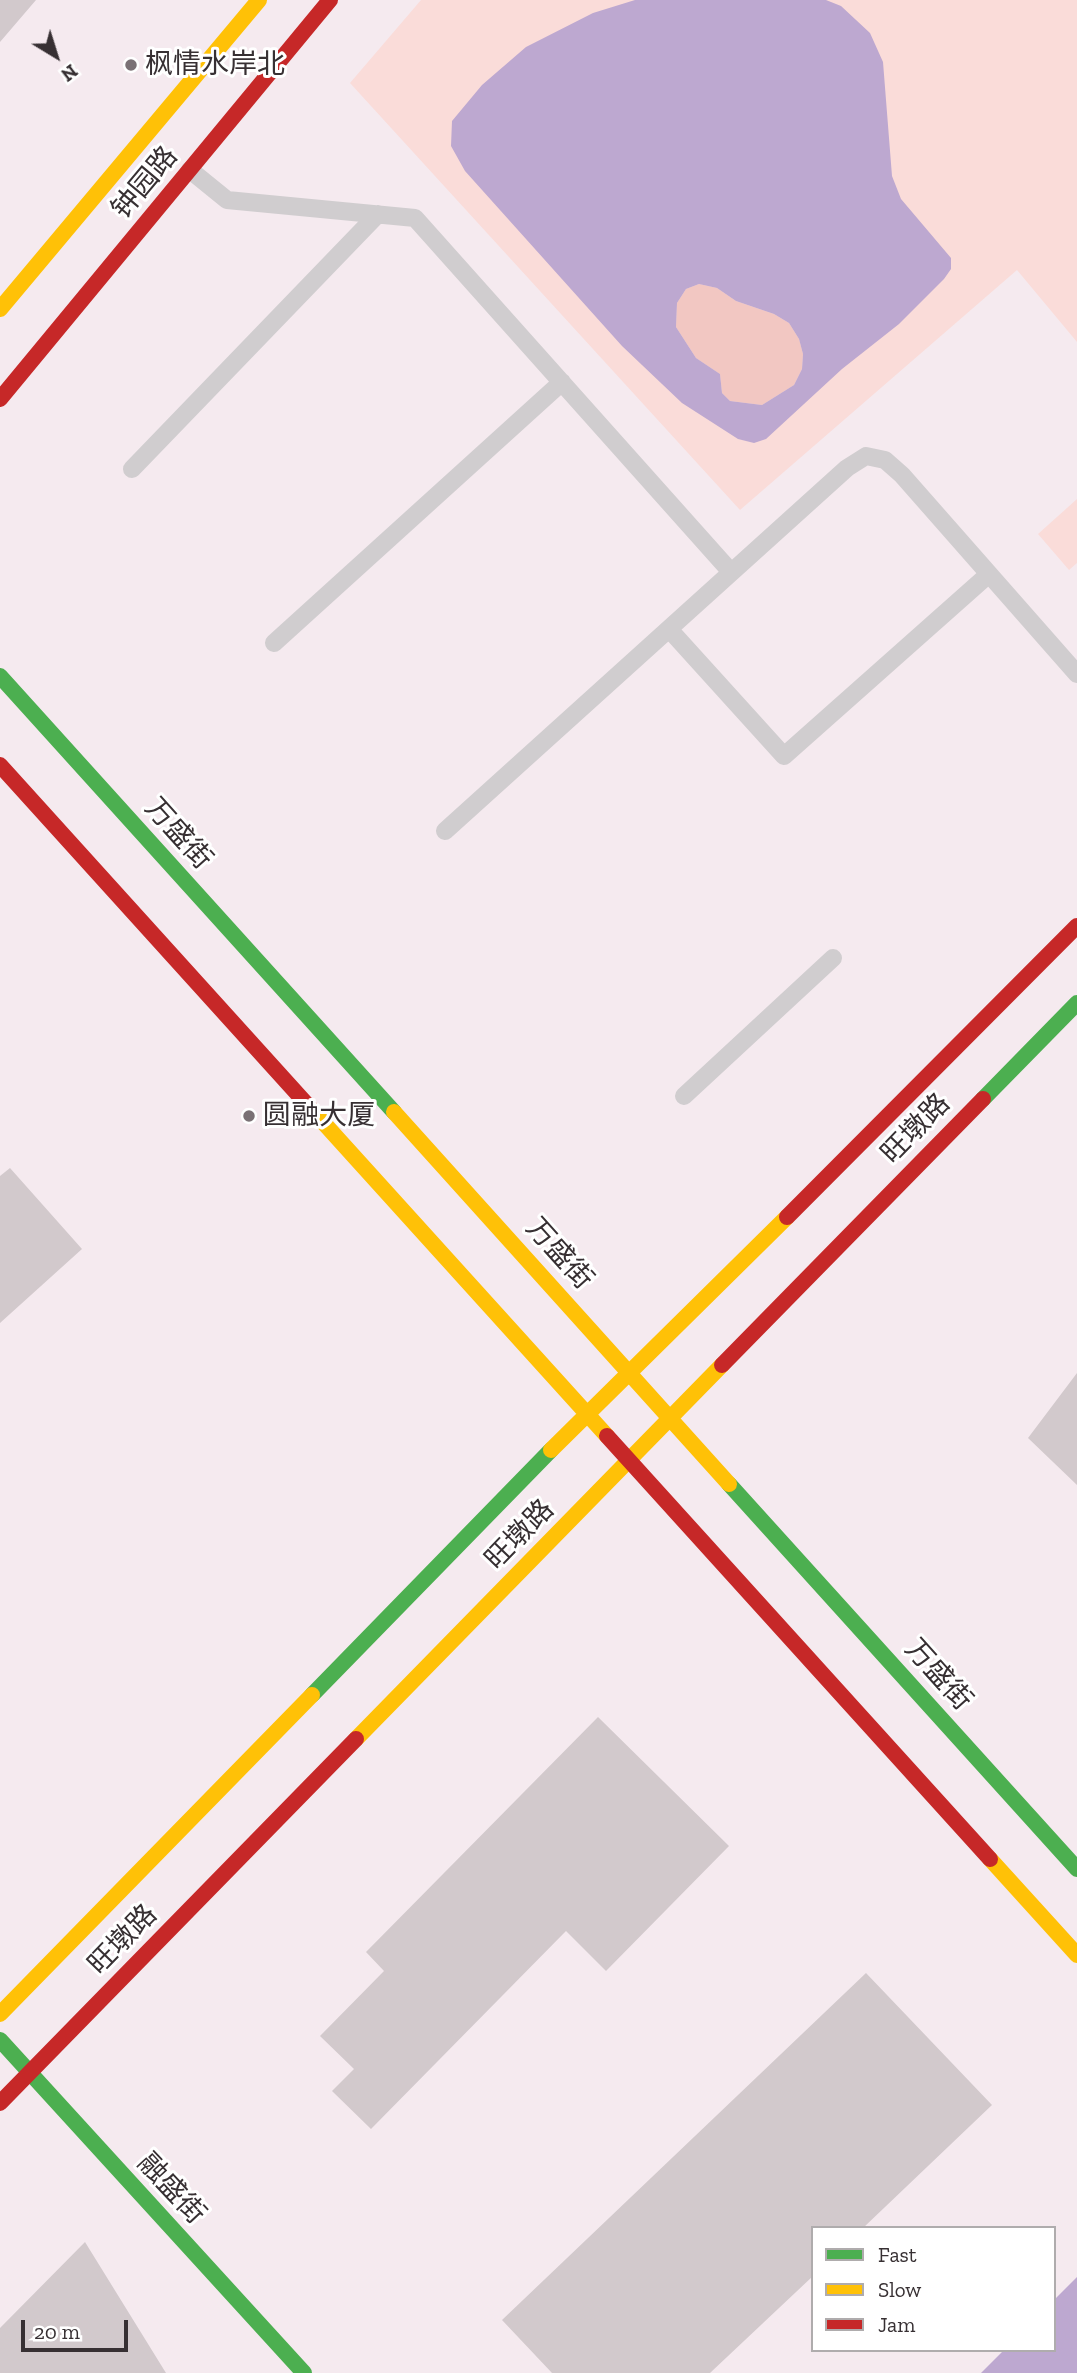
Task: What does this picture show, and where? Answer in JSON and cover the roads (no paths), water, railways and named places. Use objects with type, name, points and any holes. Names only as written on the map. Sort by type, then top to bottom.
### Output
[{"type":"main road","name":"钟园路","points":[[0,309],[259,0]]},
{"type":"main road","name":"钟园路","points":[[0,399],[330,0]]},
{"type":"main road","name":"万盛街","points":[[0,676],[1077,1869]]},
{"type":"main road","points":[[0,765],[1077,1955]]},
{"type":"main road","name":"旺墩路","points":[[0,2014],[586,1415],[1077,926]]},
{"type":"main road","name":"旺墩路","points":[[0,2103],[1077,1003]]},
{"type":"main road","name":"融盛街","points":[[0,2040],[304,2373]]},
{"type":"lane","points":[[190,170],[227,200],[415,218],[731,572]]},
{"type":"lane","points":[[132,469],[377,214]]},
{"type":"lane","points":[[274,643],[562,383]]},
{"type":"lane","points":[[445,831],[847,467],[866,456],[885,460],[902,475],[1077,674]]},
{"type":"lane","points":[[669,629],[784,756],[989,574]]},
{"type":"lane","points":[[684,1096],[833,958]]},
{"type":"place","name":"枫情水岸北","points":[[131,65]]},
{"type":"place","name":"圆融大厦","points":[[249,1116]]}]
